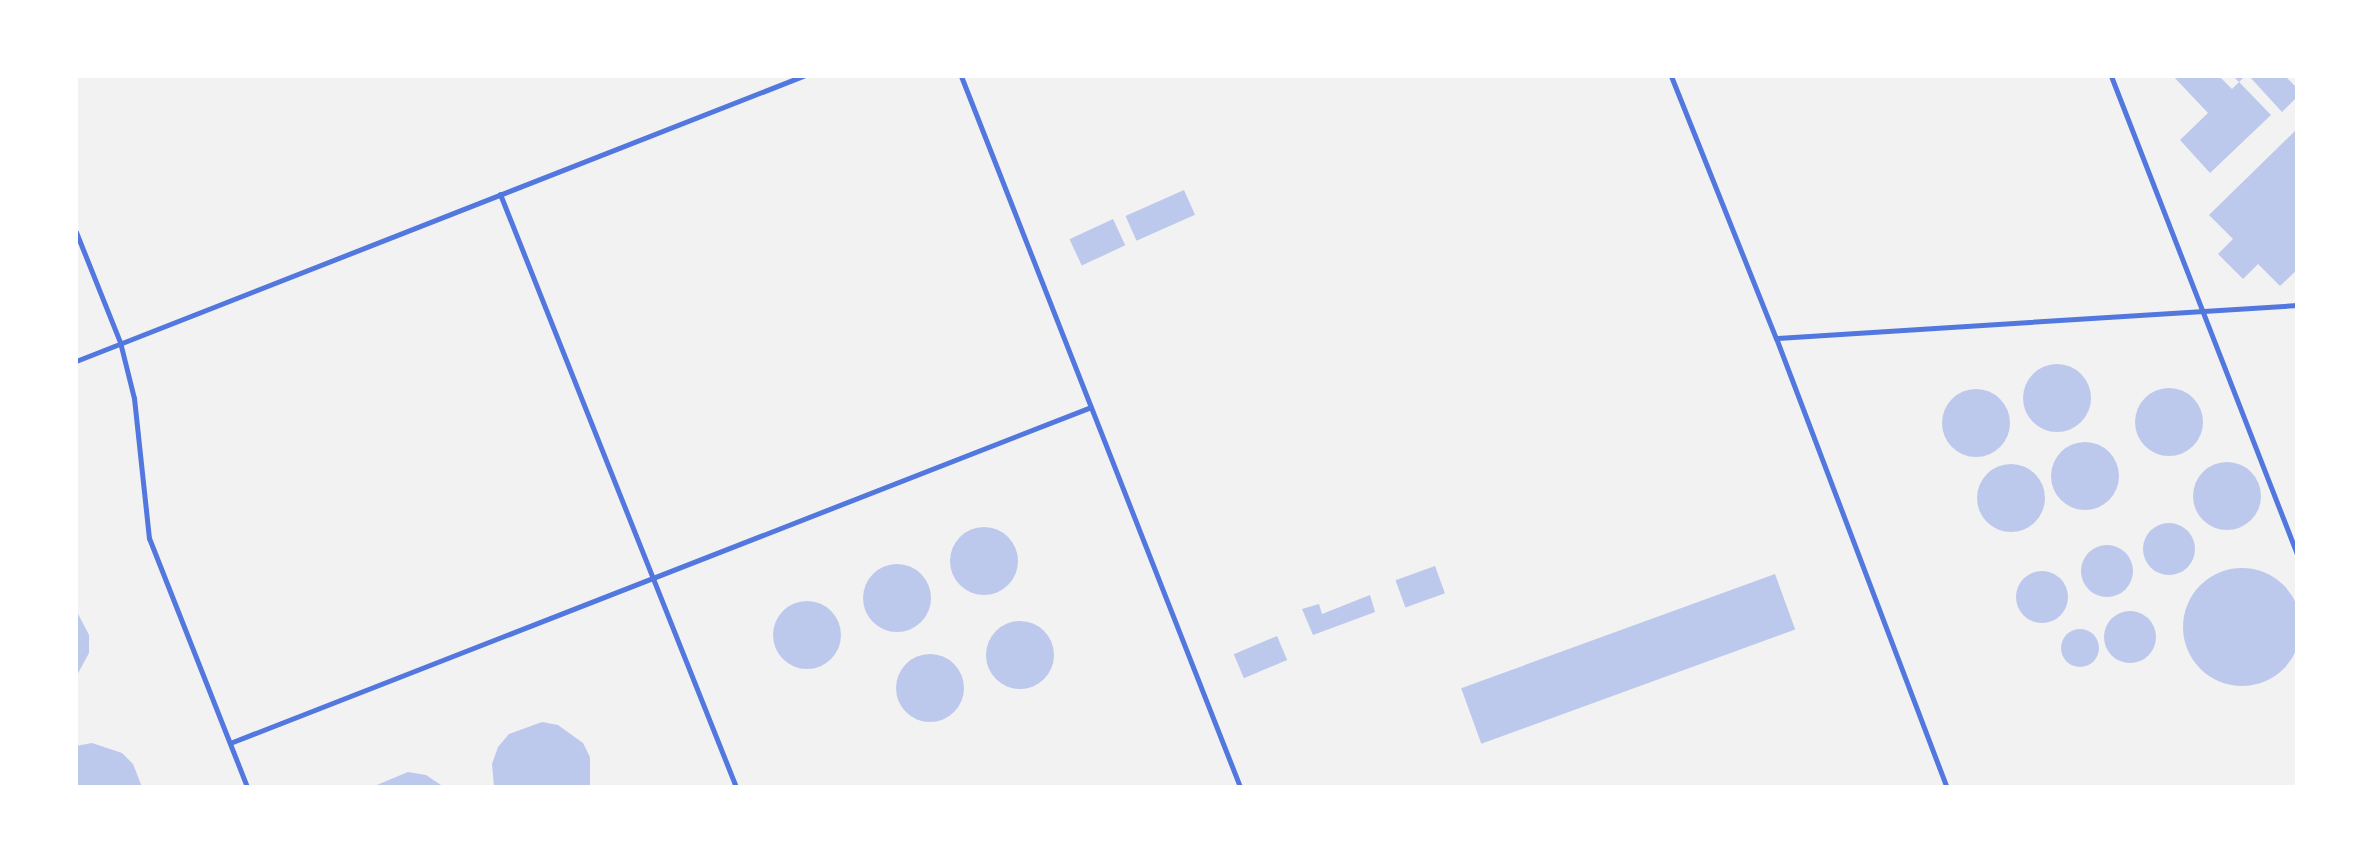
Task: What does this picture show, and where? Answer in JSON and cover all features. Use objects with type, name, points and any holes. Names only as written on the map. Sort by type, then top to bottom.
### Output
[{"type":"lane","points":[[76,361],[803,76]]},
{"type":"lane","points":[[961,76],[1240,787]]},
{"type":"lane","points":[[1671,76],[1776,338],[1947,787]]},
{"type":"lane","points":[[2111,76],[2200,313],[2297,554]]},
{"type":"lane","points":[[500,194],[736,787]]},
{"type":"lane","points":[[76,232],[120,342],[134,398],[149,538],[247,787]]},
{"type":"lane","points":[[1776,338],[2297,305]]},
{"type":"lane","points":[[230,743],[1091,407]]},
{"type":"building","points":[[2173,76],[2219,76],[2232,89],[2239,82],[2271,115],[2210,173],[2180,140],[2208,113]]},
{"type":"building","points":[[2249,76],[2285,76],[2297,88],[2297,97],[2282,112]]},
{"type":"building","points":[[2297,129],[2297,270],[2280,286],[2258,264],[2243,279],[2218,254],[2233,239],[2209,215]]},
{"type":"building","points":[[1184,190],[1195,215],[1137,241],[1126,216]]},
{"type":"building","points":[[1113,219],[1125,245],[1082,266],[1069,239]]},
{"type":"building","points":[[2057,364],[2081,374],[2091,398],[2081,422],[2057,432],[2033,422],[2023,398],[2033,374]]},
{"type":"building","points":[[2169,388],[2193,398],[2203,422],[2193,446],[2169,456],[2145,446],[2135,422],[2145,398]]},
{"type":"building","points":[[1976,389],[2000,399],[2010,423],[2000,447],[1976,457],[1952,447],[1942,423],[1952,399]]},
{"type":"building","points":[[2085,442],[2109,452],[2119,476],[2109,500],[2085,510],[2061,500],[2051,476],[2061,452]]},
{"type":"building","points":[[2227,462],[2251,472],[2261,496],[2251,520],[2227,530],[2203,520],[2193,496],[2203,472]]},
{"type":"building","points":[[2011,464],[2035,474],[2045,498],[2035,522],[2011,532],[1987,522],[1977,498],[1987,474]]},
{"type":"building","points":[[2169,523],[2187,531],[2195,549],[2187,567],[2169,575],[2151,567],[2143,549],[2151,531]]},
{"type":"building","points":[[984,527],[1008,537],[1018,561],[1008,585],[984,595],[960,585],[950,561],[960,537]]},
{"type":"building","points":[[2107,545],[2125,553],[2133,571],[2125,589],[2107,597],[2089,589],[2081,571],[2089,553]]},
{"type":"building","points":[[897,564],[921,574],[931,598],[921,622],[897,632],[873,622],[863,598],[873,574]]},
{"type":"building","points":[[1435,566],[1445,593],[1405,608],[1396,580]]},
{"type":"building","points":[[2242,568],[2275,578],[2291,594],[2301,627],[2291,660],[2275,676],[2242,686],[2209,676],[2193,660],[2183,627],[2193,594],[2209,578]]},
{"type":"building","points":[[2042,571],[2060,579],[2068,597],[2060,615],[2042,623],[2024,615],[2016,597],[2024,579]]},
{"type":"building","points":[[1775,574],[1795,629],[1481,744],[1461,688]]},
{"type":"building","points":[[1370,595],[1375,612],[1313,635],[1302,609],[1319,604],[1322,614]]},
{"type":"building","points":[[807,601],[831,611],[841,635],[831,659],[807,669],[783,659],[773,635],[783,611]]},
{"type":"building","points":[[76,610],[89,635],[89,653],[76,677]]},
{"type":"building","points":[[2130,611],[2148,619],[2156,637],[2148,655],[2130,663],[2112,655],[2104,637],[2112,619]]},
{"type":"building","points":[[1020,621],[1044,631],[1054,655],[1044,679],[1020,689],[996,679],[986,655],[996,631]]},
{"type":"building","points":[[2080,629],[2094,634],[2099,648],[2094,662],[2080,667],[2066,662],[2061,648],[2066,634]]},
{"type":"building","points":[[1277,636],[1287,660],[1244,678],[1234,654]]},
{"type":"building","points":[[930,654],[954,664],[964,688],[954,712],[930,722],[906,712],[896,688],[906,664]]},
{"type":"building","points":[[542,722],[558,725],[583,743],[590,757],[590,787],[494,787],[492,764],[498,747],[509,734]]},
{"type":"building","points":[[92,743],[122,753],[133,764],[142,787],[76,787],[76,746]]},
{"type":"building","points":[[408,772],[426,775],[444,787],[372,787]]}]
